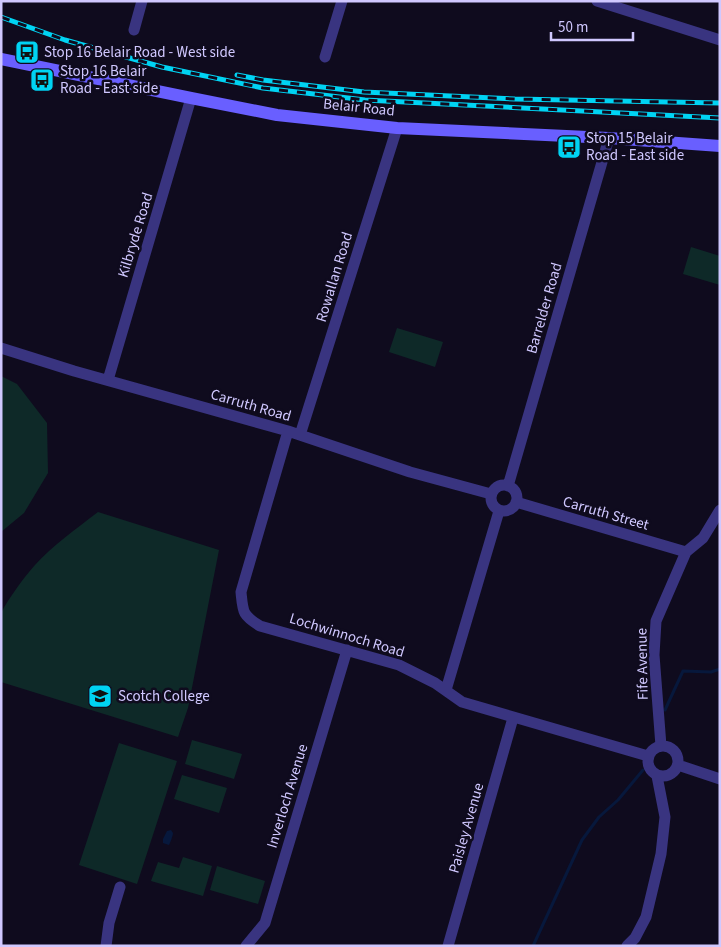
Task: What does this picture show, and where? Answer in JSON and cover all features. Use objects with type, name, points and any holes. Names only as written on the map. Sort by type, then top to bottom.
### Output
[{"type":"main road","name":"Belair Road","points":[[1,58],[277,115],[397,128],[609,138],[720,146]]},
{"type":"street","points":[[134,30],[142,1]]},
{"type":"street","points":[[325,57],[342,1]]},
{"type":"street","points":[[598,1],[720,40]]},
{"type":"street","name":"Kilbryde Road","points":[[108,380],[191,98]]},
{"type":"street","name":"Rowallan Road","points":[[300,435],[397,128]]},
{"type":"street","name":"Barrelder Road","points":[[508,486],[609,138]]},
{"type":"street","name":"Carruth Road","points":[[1,348],[288,431],[410,472],[491,494]]},
{"type":"street","name":"Lochwinnoch Road","points":[[288,431],[241,592],[243,609],[247,618],[260,626],[399,665],[435,682],[462,702],[648,756]]},
{"type":"street","points":[[502,485],[508,486],[512,488],[516,495],[516,502],[507,511],[499,511],[491,500],[491,494],[494,489],[502,485]]},
{"type":"street","name":"Carruth Street","points":[[516,502],[686,552]]},
{"type":"street","name":"Fife Avenue","points":[[661,746],[654,654],[656,621],[686,552],[703,538],[720,510]]},
{"type":"street","points":[[446,690],[499,511]]},
{"type":"street","name":"Inverloch Avenue","points":[[246,946],[265,923],[347,650]]},
{"type":"street","name":"Paisley Avenue","points":[[448,946],[513,718]]},
{"type":"street","points":[[661,746],[669,747],[677,755],[678,765],[673,774],[663,777],[657,776],[648,767],[648,756],[656,748],[661,746]]},
{"type":"street","points":[[678,765],[720,779]]},
{"type":"street","points":[[627,946],[635,938],[646,917],[661,854],[665,817],[657,776]]},
{"type":"street","points":[[106,946],[109,923],[120,887]]},
{"type":"green space","points":[[691,247],[720,256],[720,285],[683,274]]},
{"type":"green space","points":[[397,328],[443,342],[435,367],[389,352]]},
{"type":"green space","points":[[1,376],[17,384],[47,423],[48,473],[24,513],[1,532]]},
{"type":"green space","points":[[98,512],[219,550],[188,708],[178,737],[1,682],[1,613],[4,607],[12,594],[42,558],[65,537]]},
{"type":"green space","points":[[192,740],[242,754],[234,779],[185,764]]},
{"type":"green space","points":[[119,743],[177,761],[137,884],[79,865]]},
{"type":"green space","points":[[182,775],[227,788],[219,813],[174,799]]},
{"type":"green space","points":[[183,857],[212,866],[203,896],[151,881],[158,862],[179,868]]},
{"type":"green space","points":[[217,866],[265,881],[258,904],[210,890]]},
{"type":"water","points":[[171,830],[173,834],[169,845],[163,843],[167,831]]},
{"type":"waterway","points":[[665,710],[683,671],[711,672],[720,669]]},
{"type":"waterway","points":[[533,946],[582,840],[599,817],[618,800],[643,770]]},
{"type":"railway","points":[[1,17],[65,40],[162,67],[263,88],[365,100],[720,118]]},
{"type":"railway","points":[[237,75],[263,80],[364,92],[515,99],[720,103]]},
{"type":"place","name":"Stop 16 Belair Road - West side","points":[[27,52]]},
{"type":"place","name":"Stop 16 Belair Road - East side","points":[[42,80]]},
{"type":"place","name":"Stop 15 Belair Road - East side","points":[[569,147]]},
{"type":"place","name":"Scotch College","points":[[100,696]]}]
